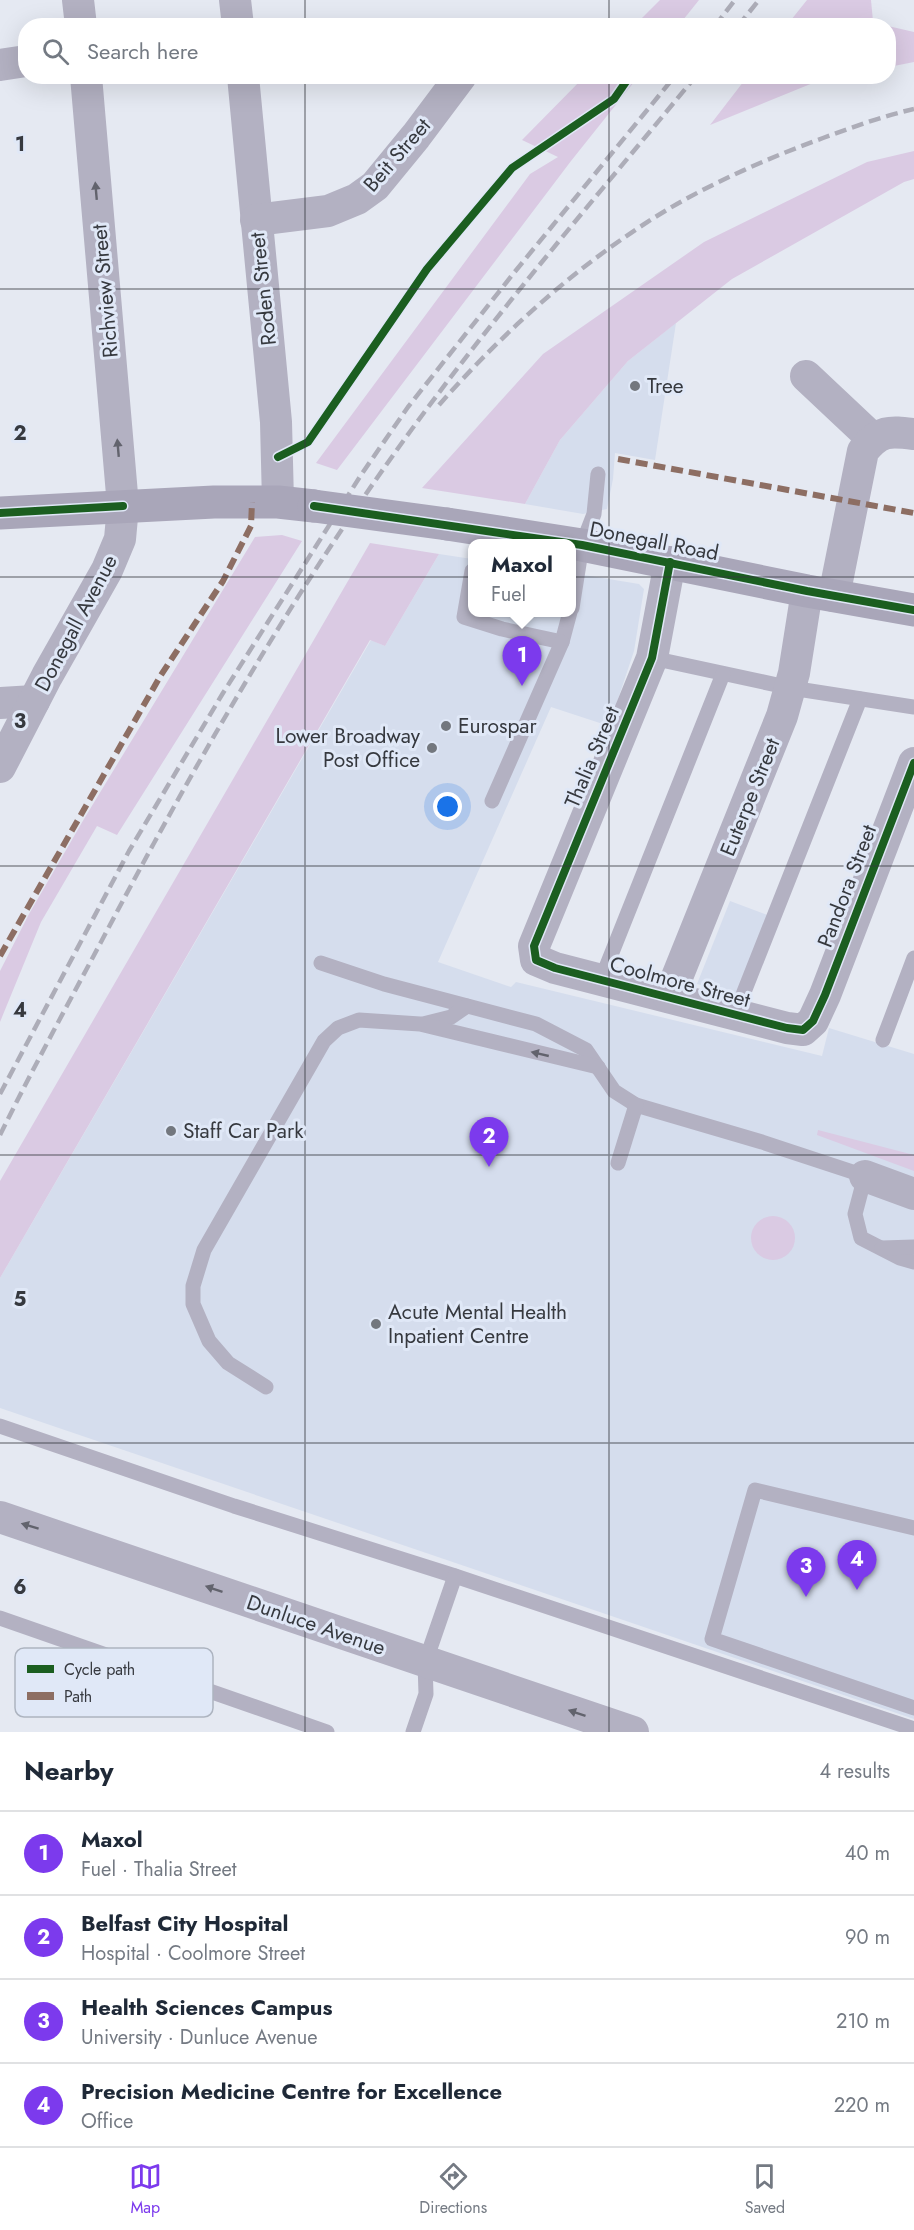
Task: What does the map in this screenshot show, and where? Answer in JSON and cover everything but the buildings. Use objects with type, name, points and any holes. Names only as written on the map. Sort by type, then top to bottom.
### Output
[{"type":"street","points":[[78,0],[80,18]]},
{"type":"street","points":[[235,0],[237,18]]},
{"type":"street","points":[[0,65],[18,62]]},
{"type":"street","name":"Richview Street","points":[[87,84],[123,506]]},
{"type":"street","name":"Roden Street","points":[[244,84],[276,422],[278,502]]},
{"type":"street","name":"Beit Street","points":[[256,220],[328,211],[357,199],[375,186],[450,84]]},
{"type":"street","points":[[806,376],[873,438],[890,431],[914,434]]},
{"type":"street","name":"Euterpe Street","points":[[669,997],[782,716],[863,451],[873,438]]},
{"type":"street","name":"Donegall Road","points":[[0,513],[123,506],[278,502],[447,524],[480,536],[514,539]]},
{"type":"street","name":"Donegall Avenue","points":[[0,767],[110,562],[120,539],[123,506]]},
{"type":"street","name":"Donegall Road","points":[[576,544],[914,610]]},
{"type":"street","name":"Thalia Street","points":[[536,960],[534,946],[652,658],[670,562]]},
{"type":"street","points":[[0,703],[34,701]]},
{"type":"street","name":"Pandora Street","points":[[813,1021],[914,763]]},
{"type":"street","name":"Coolmore Street","points":[[536,960],[555,968],[787,1028],[803,1030],[813,1021]]},
{"type":"street","points":[[865,1176],[914,1194]]},
{"type":"street","name":"Dunluce Avenue","points":[[0,1517],[633,1732]]},
{"type":"lane","points":[[576,580],[582,545],[594,514],[598,474]]},
{"type":"lane","points":[[468,594],[464,616],[502,629],[562,642]]},
{"type":"lane","points":[[492,801],[562,642],[569,617]]},
{"type":"lane","points":[[652,658],[791,688],[914,707]]},
{"type":"lane","points":[[601,980],[723,674]]},
{"type":"lane","points":[[737,1015],[744,992],[860,699]]},
{"type":"lane","points":[[883,1040],[914,958]]},
{"type":"lane","points":[[321,963],[384,984],[536,1024],[586,1050],[614,1091],[636,1105],[762,1142],[865,1176],[855,1214],[861,1238],[900,1258],[914,1262]]},
{"type":"lane","points":[[420,1024],[451,1017],[467,1006]]},
{"type":"lane","points":[[266,1388],[228,1363],[209,1341],[193,1304],[193,1286],[204,1250],[324,1041],[338,1028],[359,1020],[420,1024],[597,1067]]},
{"type":"lane","points":[[618,1163],[636,1105]]},
{"type":"lane","points":[[882,1248],[914,1247]]},
{"type":"lane","points":[[0,1426],[234,1506],[456,1576],[914,1729]]},
{"type":"lane","points":[[914,1528],[755,1490],[712,1639],[914,1708]]},
{"type":"lane","points":[[413,1732],[426,1694],[425,1663],[456,1576]]},
{"type":"lane","points":[[0,1618],[86,1648]]},
{"type":"lane","points":[[213,1692],[327,1732]]},
{"type":"shaded area","points":[[660,0],[699,0],[685,18],[642,18]]},
{"type":"shaded area","points":[[807,0],[871,0],[873,18],[793,18]]},
{"type":"shaded area","points":[[896,28],[914,32],[914,62],[896,66]]},
{"type":"shaded area","points":[[577,84],[632,84],[571,161],[337,470],[316,463],[530,174],[558,157],[522,140]]},
{"type":"shaded area","points":[[742,84],[811,84],[710,125]]},
{"type":"shaded area","points":[[914,151],[914,179],[904,182],[732,279],[628,361],[560,440],[525,504],[422,488],[543,354],[704,242],[867,162]]},
{"type":"shaded area","points":[[676,323],[655,460],[615,453],[607,509],[583,514],[525,504],[560,440],[628,361]]},
{"type":"shaded area","points":[[282,535],[302,541],[117,835],[97,826],[41,922],[0,1022],[0,971],[29,914],[84,819],[255,537]]},
{"type":"shaded area","points":[[370,543],[439,554],[385,646],[370,640],[0,1278],[0,1181]]},
{"type":"shaded area","points":[[439,554],[468,558],[468,617],[576,617],[576,574],[639,584],[644,589],[634,651],[609,726],[551,707],[438,962],[511,987],[516,982],[822,1056],[829,1028],[914,1054],[914,1719],[0,1408],[0,1278],[371,640],[385,646]]},
{"type":"shaded area","points":[[730,901],[770,916],[738,995],[697,984]]},
{"type":"shaded area","points":[[818,1130],[914,1155],[914,1171],[817,1135]]},
{"type":"shaded area","points":[[773,1216],[788,1223],[795,1238],[788,1253],[773,1260],[758,1253],[751,1238],[758,1223]]},
{"type":"railway","points":[[721,18],[735,0]]},
{"type":"railway","points":[[744,18],[759,0]]},
{"type":"railway","points":[[0,1094],[129,851],[223,693],[361,475],[408,407],[668,84]]},
{"type":"railway","points":[[0,1135],[135,877],[243,686],[321,561],[404,440],[474,347],[689,84]]},
{"type":"railway","points":[[439,405],[491,349],[576,273],[670,208],[784,153],[868,122],[914,109]]},
{"type":"marked path","points":[[618,459],[914,513]]},
{"type":"marked path","points":[[0,956],[161,675],[223,581],[251,526],[252,502]]},
{"type":"cycle path","points":[[278,457],[308,442],[427,269],[512,168],[614,99],[624,84]]},
{"type":"cycle path","points":[[0,513],[123,506]]},
{"type":"cycle path","points":[[314,506],[541,539]]},
{"type":"cycle path","points":[[576,544],[807,591],[914,610]]},
{"type":"cycle path","points":[[670,562],[652,658],[534,946],[536,960],[555,968],[787,1028],[803,1030],[813,1021],[825,995],[914,763]]},
{"type":"place","name":"Tree","points":[[635,386]]},
{"type":"place","name":"Maxol","points":[[522,686]]},
{"type":"place","name":"Eurospar","points":[[446,726]]},
{"type":"place","name":"Lower Broadway Post Office","points":[[432,748]]},
{"type":"place","name":"Staff Car Park","points":[[171,1131]]},
{"type":"place","name":"Belfast City Hospital","points":[[489,1167]]},
{"type":"place","name":"Acute Mental Health Inpatient Centre","points":[[376,1324]]},
{"type":"place","name":"Precision Medicine Centre for Excellence","points":[[857,1590]]},
{"type":"place","name":"Health Sciences Campus","points":[[806,1597]]}]
